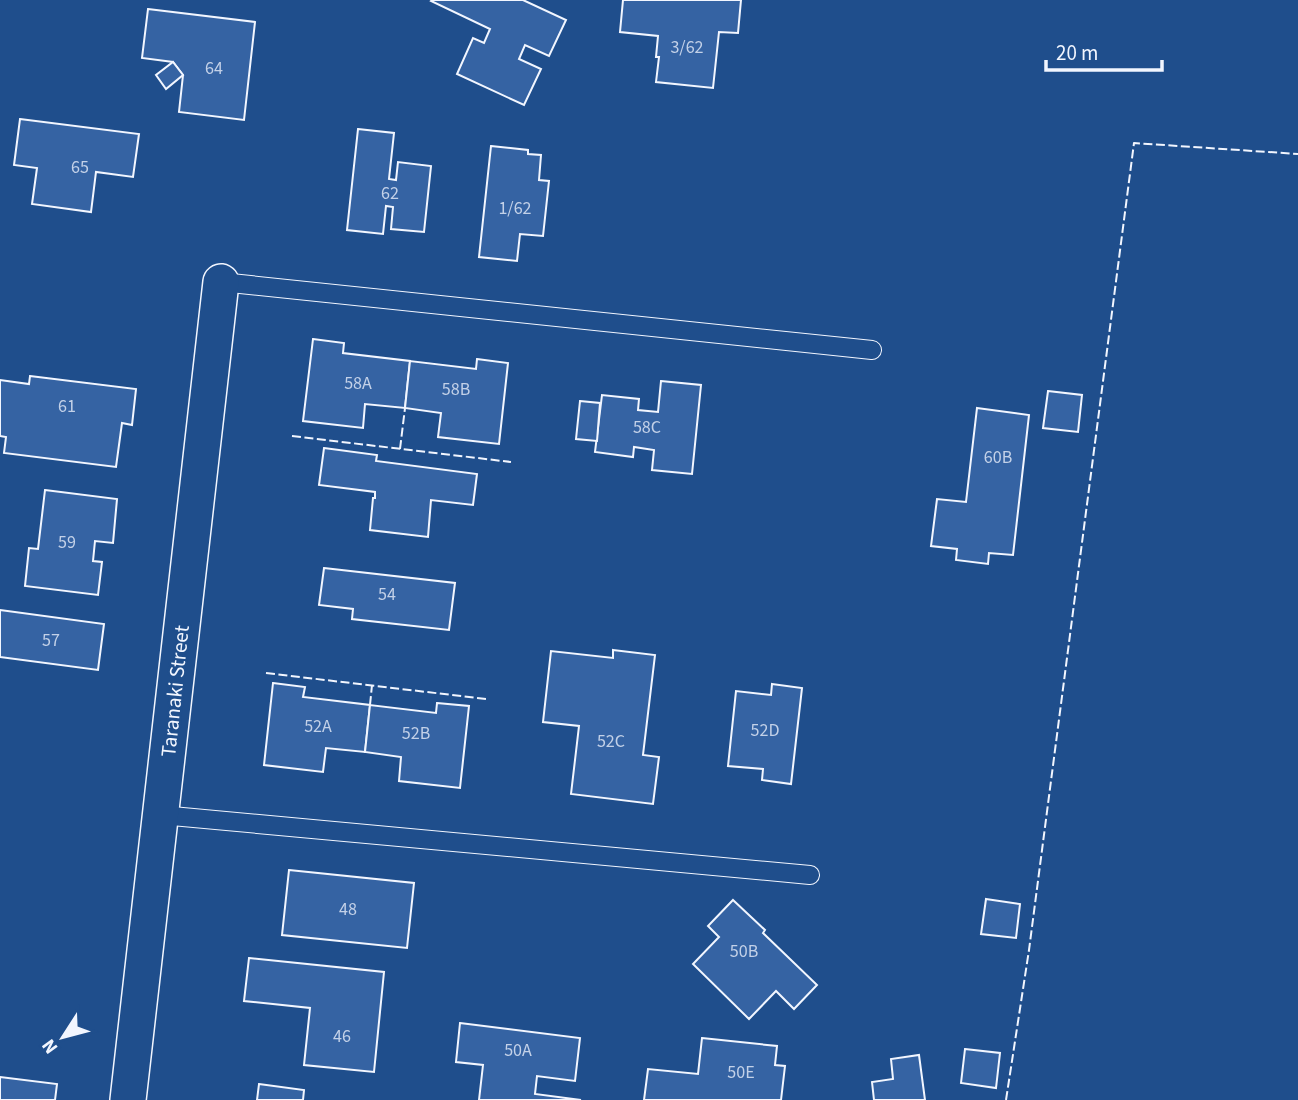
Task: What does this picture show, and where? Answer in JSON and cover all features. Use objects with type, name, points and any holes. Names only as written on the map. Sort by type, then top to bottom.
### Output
[{"type":"street","name":"Taranaki Street","points":[[128,1100],[221,282]]},
{"type":"lane","points":[[221,282],[872,350]]},
{"type":"lane","points":[[161,815],[810,875]]},
{"type":"building","points":[[432,0],[523,0],[566,20],[549,56],[525,45],[519,59],[541,69],[524,105],[457,74],[473,38],[484,43],[490,29]]},
{"type":"building","points":[[623,0],[741,0],[738,33],[719,32],[713,88],[656,82],[658,36],[620,32]]},
{"type":"building","points":[[148,9],[255,22],[244,120],[179,112],[183,75],[173,62],[142,58]]},
{"type":"building","points":[[173,62],[183,75],[166,89],[156,75]]},
{"type":"building","points":[[20,119],[139,134],[133,177],[96,172],[91,212],[32,204],[37,168],[14,165]]},
{"type":"building","points":[[358,129],[394,133],[389,179],[396,180],[398,162],[431,166],[424,232],[391,229],[393,207],[386,206],[383,234],[347,230]]},
{"type":"building","points":[[491,146],[528,150],[528,154],[541,155],[539,180],[549,181],[543,236],[520,234],[517,261],[479,257]]},
{"type":"building","points":[[313,339],[344,343],[343,353],[410,361],[405,408],[365,404],[363,428],[303,421]]},
{"type":"building","points":[[477,359],[508,363],[499,444],[438,437],[441,413],[405,408],[410,361],[476,369]]},
{"type":"building","points":[[30,376],[136,389],[132,425],[122,423],[116,467],[4,453],[6,437],[0,436],[0,380],[29,384]]},
{"type":"building","points":[[661,381],[701,385],[692,474],[652,470],[654,450],[634,447],[633,457],[595,452],[602,395],[639,399],[638,410],[658,412]]},
{"type":"building","points":[[1048,391],[1082,395],[1078,432],[1043,428]]},
{"type":"building","points":[[580,401],[600,403],[597,441],[576,439]]},
{"type":"building","points":[[977,408],[1029,415],[1013,555],[989,553],[988,564],[956,560],[957,549],[931,546],[937,499],[966,502]]},
{"type":"building","points":[[324,448],[377,455],[376,461],[477,474],[473,505],[431,500],[428,537],[370,530],[375,492],[319,485]]},
{"type":"building","points":[[45,490],[117,499],[113,543],[95,541],[93,561],[102,562],[98,595],[25,586],[29,548],[38,549]]},
{"type":"building","points":[[324,568],[455,583],[449,630],[352,619],[353,609],[319,605]]},
{"type":"building","points":[[0,610],[104,624],[98,670],[0,657]]},
{"type":"building","points":[[613,650],[655,655],[643,755],[659,757],[653,804],[571,794],[579,726],[543,722],[551,651],[613,658]]},
{"type":"building","points":[[273,683],[305,687],[303,697],[370,705],[365,752],[326,748],[323,772],[264,765]]},
{"type":"building","points":[[772,684],[802,688],[791,784],[762,780],[763,769],[728,766],[736,691],[771,695]]},
{"type":"building","points":[[437,703],[469,706],[460,788],[399,781],[401,757],[365,752],[370,705],[436,713]]},
{"type":"building","points":[[289,870],[414,883],[407,948],[282,935]]},
{"type":"building","points":[[986,899],[1020,904],[1016,938],[981,934]]},
{"type":"building","points":[[733,900],[817,985],[794,1009],[776,991],[749,1019],[693,964],[719,937],[708,926]]},
{"type":"building","points":[[249,958],[384,972],[374,1072],[304,1065],[310,1008],[244,1001]]},
{"type":"building","points":[[460,1023],[580,1038],[575,1081],[537,1076],[535,1094],[581,1100],[479,1100],[483,1065],[456,1062]]},
{"type":"building","points":[[702,1038],[777,1046],[775,1065],[785,1066],[781,1100],[644,1100],[648,1069],[698,1074]]},
{"type":"building","points":[[965,1049],[1000,1053],[996,1088],[961,1083]]},
{"type":"building","points":[[919,1055],[925,1100],[874,1100],[872,1082],[893,1079],[891,1059]]},
{"type":"building","points":[[0,1077],[57,1084],[55,1100],[0,1100]]},
{"type":"building","points":[[259,1084],[304,1090],[303,1100],[257,1100]]},
{"type":"fence","points":[[1006,1100],[1029,950],[1134,143],[1298,154]]},
{"type":"fence","points":[[400,449],[405,408]]},
{"type":"fence","points":[[292,436],[511,462]]},
{"type":"fence","points":[[266,673],[486,699]]},
{"type":"fence","points":[[370,705],[372,685]]}]
